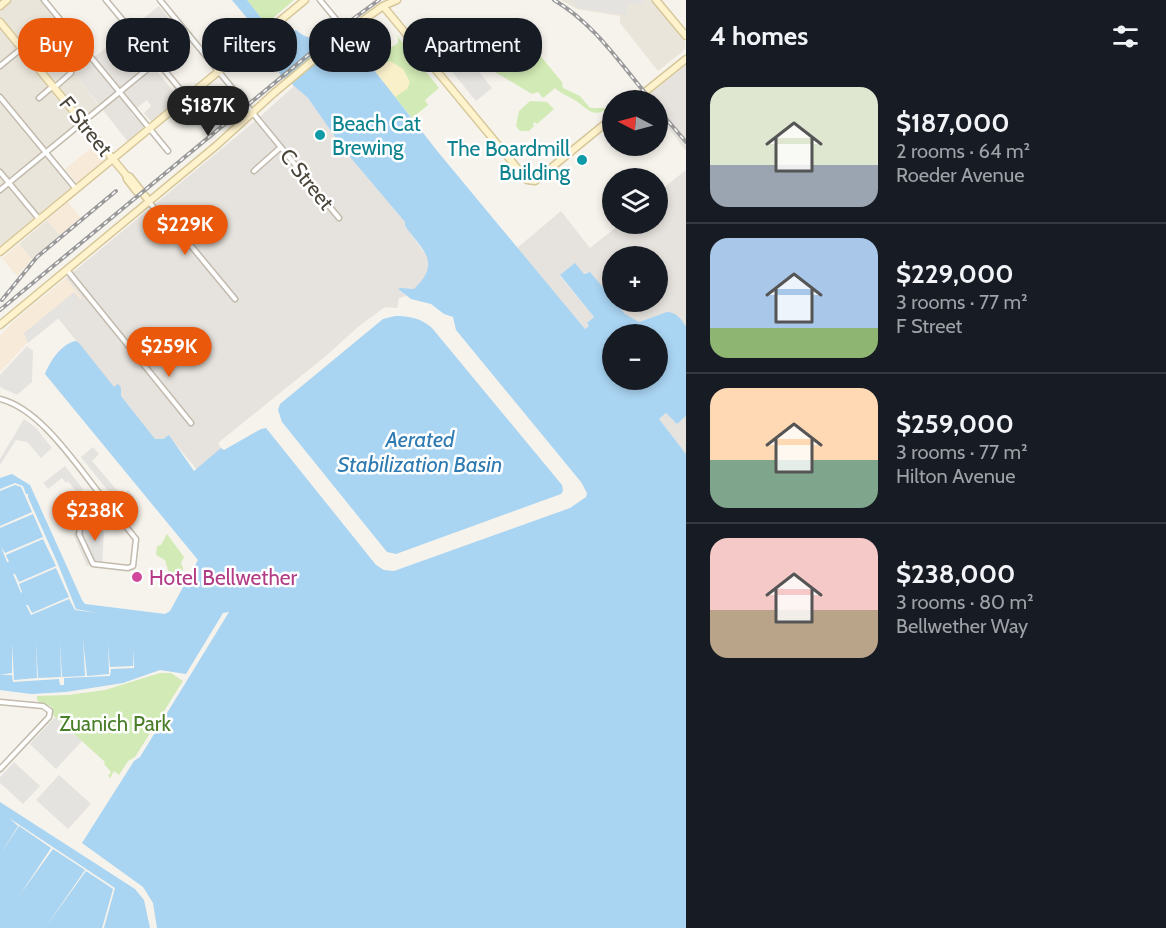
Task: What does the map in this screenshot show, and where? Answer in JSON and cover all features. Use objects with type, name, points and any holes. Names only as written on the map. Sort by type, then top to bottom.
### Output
[{"type":"street","points":[[0,6],[7,0]]},
{"type":"street","points":[[44,0],[59,18]]},
{"type":"street","points":[[106,0],[121,18]]},
{"type":"street","name":"C Street","points":[[160,0],[175,18]]},
{"type":"street","points":[[284,18],[305,0]]},
{"type":"street","points":[[320,0],[333,18]]},
{"type":"street","points":[[369,18],[397,0]]},
{"type":"street","points":[[658,2],[686,36]]},
{"type":"street","points":[[386,5],[527,180],[532,181],[602,126]]},
{"type":"street","name":"F Street","points":[[0,22],[18,44]]},
{"type":"street","name":"C Street","points":[[190,36],[202,51]]},
{"type":"street","points":[[0,66],[18,52]]},
{"type":"street","points":[[647,90],[686,59]]},
{"type":"street","points":[[94,61],[168,151]]},
{"type":"street","points":[[0,326],[254,114],[279,88],[309,64]]},
{"type":"street","name":"F Street","points":[[41,72],[138,192],[141,192],[192,248],[235,299]]},
{"type":"street","points":[[0,190],[144,72]]},
{"type":"street","points":[[166,72],[205,120]]},
{"type":"street","points":[[1,249],[219,72]]},
{"type":"street","name":"C Street","points":[[219,72],[339,218]]},
{"type":"street","points":[[39,98],[71,73]]},
{"type":"street","points":[[0,97],[76,189]]},
{"type":"street","points":[[254,171],[280,147]]},
{"type":"street","points":[[0,172],[39,220]]},
{"type":"street","points":[[67,269],[191,423]]},
{"type":"street","points":[[0,398],[35,416],[136,539],[133,566],[125,568],[93,564],[79,534],[81,524],[106,503]]},
{"type":"street","points":[[0,702],[48,708],[48,717],[0,769]]},
{"type":"shaded area","points":[[0,0],[42,0],[56,18],[18,18],[18,72],[75,72],[99,106],[42,153],[72,190],[0,248]]},
{"type":"shaded area","points":[[561,0],[652,0],[685,42],[685,48],[658,71],[620,23],[620,16],[577,9]]},
{"type":"shaded area","points":[[570,0],[643,0],[642,5],[628,3],[626,15],[577,8],[577,5]]},
{"type":"shaded area","points":[[159,6],[169,18],[144,18]]},
{"type":"shaded area","points":[[106,48],[106,72],[157,72],[180,99],[152,122],[144,113],[151,106],[147,100],[137,108],[131,113],[145,127],[128,142],[74,73],[94,72],[94,57]]},
{"type":"shaded area","points":[[686,65],[686,151],[668,127],[668,90],[655,90]]},
{"type":"shaded area","points":[[452,72],[479,72],[492,88],[476,101]]},
{"type":"shaded area","points":[[294,86],[308,98],[345,151],[405,222],[405,226],[428,258],[429,268],[422,281],[414,289],[401,288],[399,290],[406,296],[399,298],[397,308],[385,307],[359,326],[327,355],[218,443],[221,448],[197,470],[169,436],[155,439],[58,318],[82,298],[66,278]]},
{"type":"shaded area","points":[[95,145],[106,159],[77,183],[65,169]]},
{"type":"shaded area","points":[[686,170],[686,326],[684,323],[658,315],[639,322],[623,312],[668,312],[668,246],[602,246],[602,286],[590,272],[560,276],[594,317],[587,323],[589,326],[585,329],[517,248],[561,211],[590,248],[608,234],[668,234],[668,184]]},
{"type":"shaded area","points":[[68,202],[81,218],[60,235],[47,220]]},
{"type":"shaded area","points":[[47,220],[60,235],[32,259],[19,244]]},
{"type":"shaded area","points":[[19,244],[32,259],[17,276],[2,258]]},
{"type":"shaded area","points":[[66,278],[83,298],[26,344],[0,372],[0,336],[14,321]]},
{"type":"shaded area","points":[[74,292],[81,300],[28,343],[24,333]]},
{"type":"shaded area","points":[[27,346],[33,351],[32,382],[17,395],[0,387],[0,375]]},
{"type":"shaded area","points":[[666,413],[677,424],[686,416],[686,454],[659,419]]},
{"type":"shaded area","points":[[24,419],[36,428],[52,448],[41,458],[27,442],[16,440],[0,465],[0,459]]},
{"type":"shaded area","points":[[93,447],[99,454],[92,461],[121,495],[128,490],[135,497],[122,508],[81,457]]},
{"type":"shaded area","points":[[65,466],[83,489],[78,494],[68,481],[66,483],[62,478],[48,489],[43,483]]},
{"type":"shaded area","points":[[93,519],[104,532],[102,564],[87,566],[73,534]]},
{"type":"shaded area","points":[[55,717],[82,741],[56,769],[30,744]]},
{"type":"shaded area","points":[[14,762],[40,786],[23,804],[0,783],[0,777]]},
{"type":"shaded area","points":[[59,775],[91,804],[68,829],[36,800]]},
{"type":"green space","points":[[247,0],[294,0],[273,18],[261,18]]},
{"type":"green space","points":[[394,32],[403,43],[403,72],[426,72],[439,88],[425,100],[428,105],[412,118],[375,72],[391,72],[391,47],[398,43]]},
{"type":"green space","points":[[542,58],[562,82],[563,88],[580,96],[590,108],[602,108],[602,111],[596,113],[586,109],[555,88],[543,98],[538,92],[532,94],[495,72],[542,72]]},
{"type":"green space","points":[[530,101],[547,102],[554,109],[537,124],[535,122],[529,131],[520,131],[516,126],[519,111]]},
{"type":"green space","points":[[167,534],[184,557],[181,563],[183,568],[181,576],[169,573],[165,560],[156,555],[157,546],[161,545]]},
{"type":"green space","name":"Zuanich Park","points":[[160,673],[171,673],[183,681],[135,757],[128,761],[119,775],[114,771],[110,778],[108,776],[111,772],[104,764],[105,762],[53,715],[51,706],[41,704],[37,700],[37,696],[105,690]]},
{"type":"sand","points":[[391,62],[403,69],[410,82],[407,89],[395,97],[375,72],[391,72]]},
{"type":"water","points":[[232,0],[247,0],[261,18],[247,18]]},
{"type":"water","points":[[297,31],[309,38],[309,72],[376,72],[438,152],[585,329],[589,326],[587,323],[594,317],[560,275],[575,263],[584,274],[590,272],[602,286],[602,312],[623,312],[639,322],[670,312],[680,318],[686,326],[686,416],[677,424],[666,413],[659,419],[686,454],[686,928],[157,928],[153,903],[143,887],[82,843],[134,761],[140,757],[229,612],[223,613],[186,674],[160,670],[123,683],[66,692],[31,694],[0,690],[0,478],[12,474],[30,485],[85,604],[165,614],[170,611],[198,560],[45,374],[57,353],[71,342],[79,343],[114,387],[118,384],[121,388],[121,396],[155,439],[163,439],[169,435],[194,471],[221,448],[224,450],[266,428],[376,565],[384,570],[394,571],[570,508],[586,497],[587,493],[581,482],[456,330],[453,317],[444,314],[431,304],[411,299],[398,289],[414,289],[427,271],[427,257],[405,226],[405,222],[345,151],[308,98],[279,72],[297,72]]},
{"type":"water","name":"Aerated Stabilization Basin","points":[[395,316],[415,318],[432,328],[562,485],[561,494],[396,554],[387,552],[282,422],[278,410],[280,404],[383,319]]},
{"type":"water","points":[[0,802],[135,889],[144,900],[150,928],[0,928]]},
{"type":"pier","points":[[15,483],[23,486],[28,494],[76,609],[97,613],[75,610],[69,599],[31,615],[26,605],[32,613],[69,597],[56,568],[19,584],[21,593],[13,574],[19,582],[56,566],[43,539],[6,555],[9,562],[7,562],[1,547],[5,553],[43,537],[33,514],[0,528],[32,512],[21,487],[15,485],[0,491]]},
{"type":"pier","points":[[83,639],[87,676],[109,674],[108,644],[110,667],[133,666],[133,648],[134,668],[111,669],[110,676],[64,678],[64,685],[60,685],[59,679],[13,682],[12,675],[0,675],[12,673],[12,643],[14,680],[37,678],[36,642],[38,678],[61,677],[60,640],[62,677],[85,676]]},
{"type":"pier","points":[[9,818],[115,888],[104,928],[102,928],[113,889],[86,871],[45,928],[85,870],[53,849],[19,896],[51,848],[19,826],[0,855],[18,826]]},
{"type":"railway","points":[[0,310],[342,27],[379,0]]},
{"type":"railway","points":[[554,0],[595,33],[643,90]]},
{"type":"railway","points":[[668,121],[686,142]]},
{"type":"railway","points":[[2,300],[37,257],[116,191]]},
{"type":"place","name":"Beach Cat Brewing","points":[[320,135]]},
{"type":"place","name":"The Boardmill Building","points":[[582,160]]},
{"type":"place","name":"Hotel Bellwether","points":[[137,577]]}]
